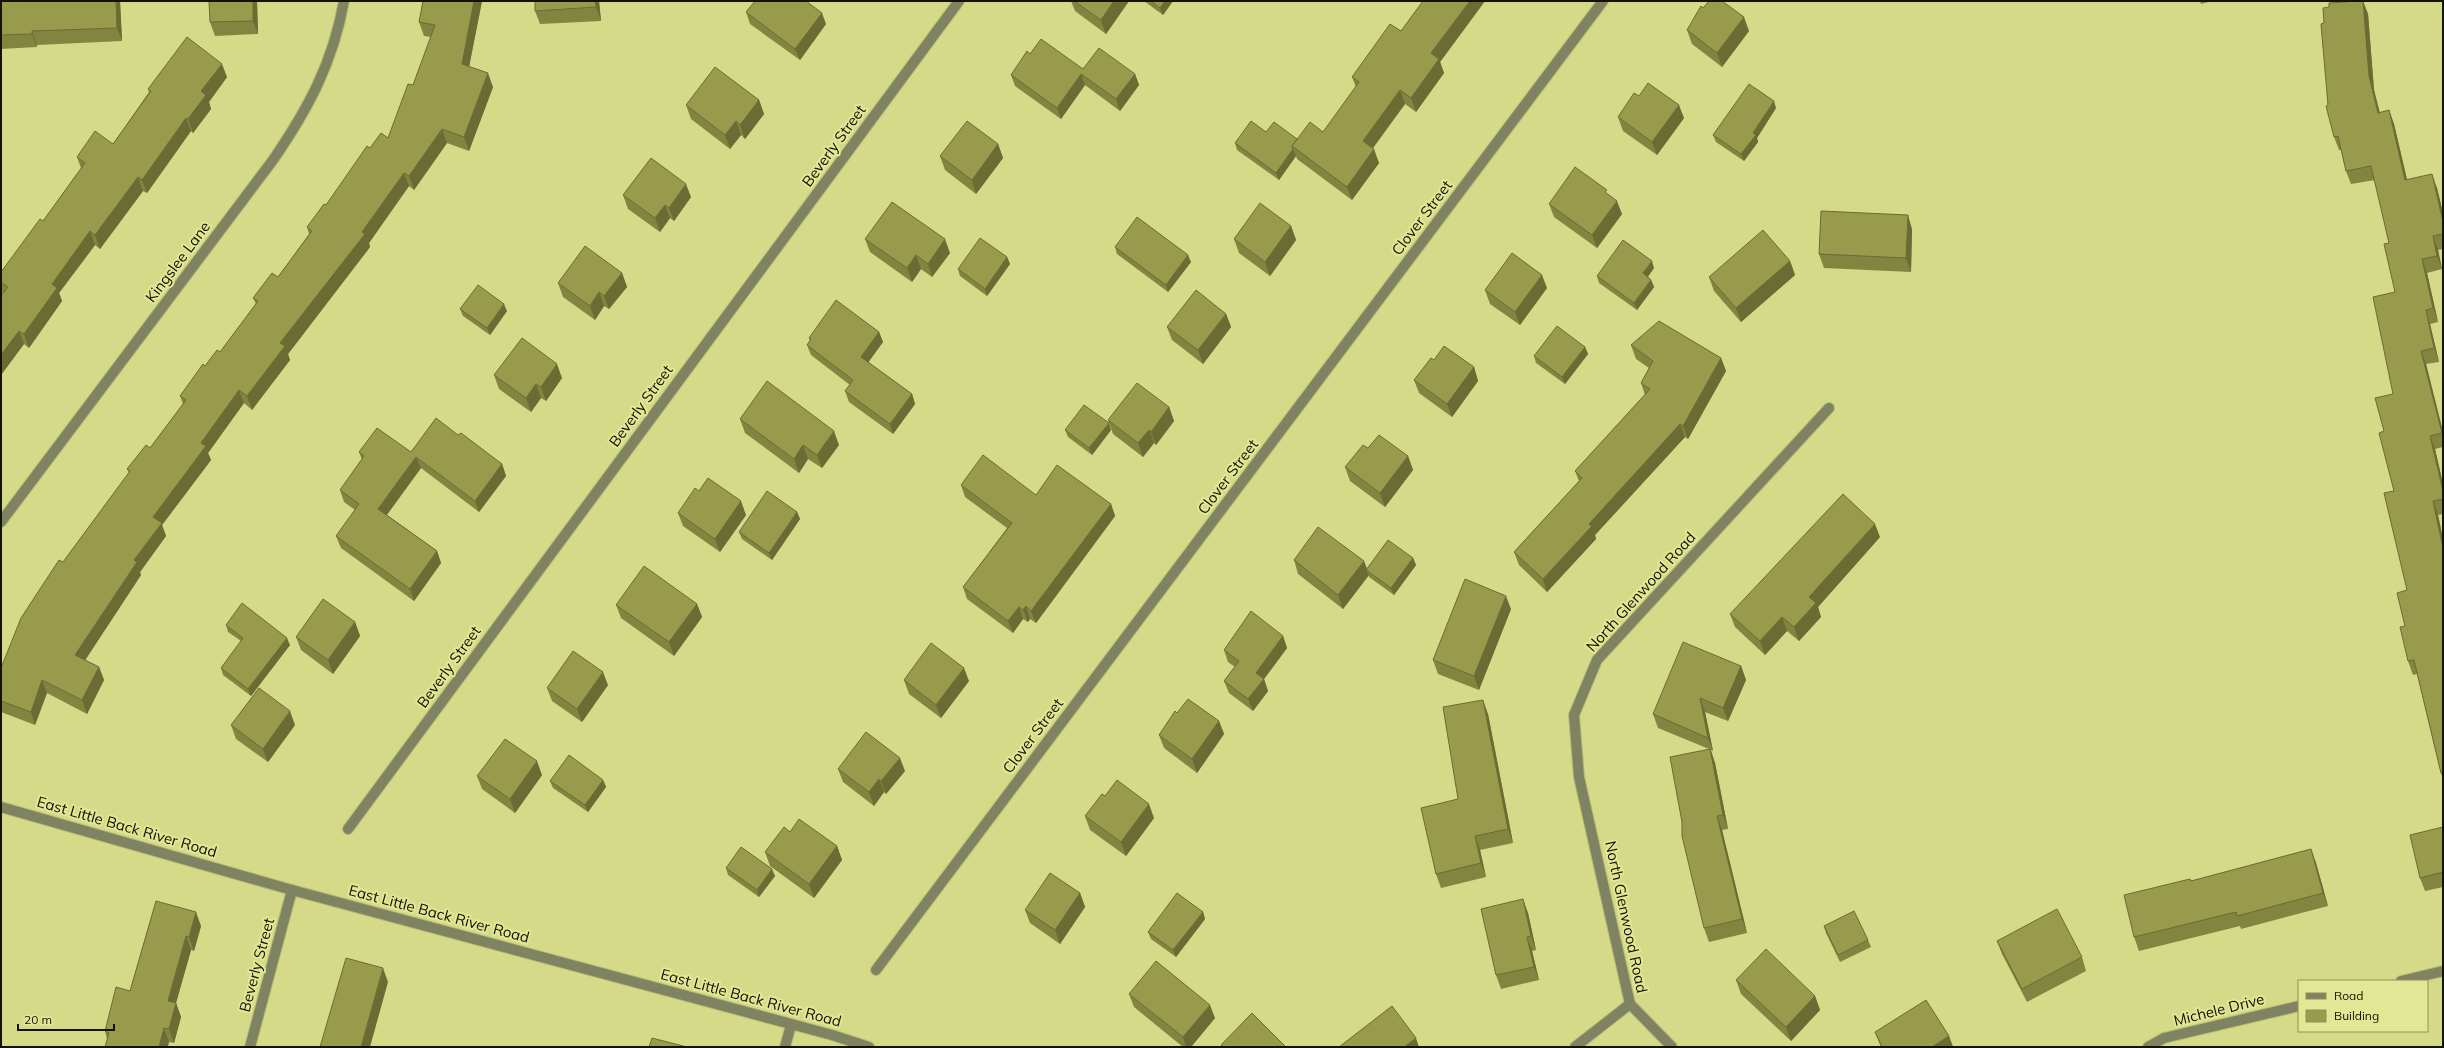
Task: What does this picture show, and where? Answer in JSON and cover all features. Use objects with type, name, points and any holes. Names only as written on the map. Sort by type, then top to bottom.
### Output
[{"type":"street","name":"Kingslee Lane","points":[[1,522],[269,166],[303,118],[325,70],[340,26],[344,1]]},
{"type":"street","name":"Beverly Street","points":[[348,829],[959,1]]},
{"type":"street","name":"Clover Street","points":[[876,970],[1603,1]]},
{"type":"street","name":"North Glenwood Road","points":[[1575,1047],[1630,1004],[1579,777],[1574,716],[1597,660],[1830,408]]},
{"type":"street","name":"East Little Back River Road","points":[[1,807],[292,890],[869,1047]]},
{"type":"street","name":"Beverly Street","points":[[250,1047],[292,890]]},
{"type":"street","points":[[2405,980],[2443,971]]},
{"type":"street","points":[[1630,1004],[1672,1047]]},
{"type":"street","name":"Michele Drive","points":[[2148,1047],[2164,1038],[2298,1006]]},
{"type":"street","points":[[785,1047],[791,1025]]},
{"type":"building","points":[[1,1],[116,1],[117,28],[32,31],[32,34],[1,35]]},
{"type":"building","points":[[209,1],[253,1],[253,21],[210,22]]},
{"type":"building","points":[[423,1],[474,1],[462,64],[488,73],[464,137],[442,129],[409,176],[404,173],[362,232],[365,234],[280,343],[285,346],[247,396],[239,390],[201,443],[206,446],[153,517],[162,523],[134,560],[137,562],[75,655],[99,667],[82,700],[42,680],[31,712],[1,701],[1,668],[21,618],[59,560],[63,562],[130,471],[127,469],[146,445],[150,448],[186,400],[180,396],[203,364],[205,366],[217,350],[220,352],[258,301],[253,298],[272,273],[278,277],[312,231],[307,227],[324,204],[326,205],[367,146],[370,148],[381,133],[388,138],[408,84],[413,85],[435,25],[419,22]]},
{"type":"building","points":[[535,1],[595,1],[596,7],[535,11]]},
{"type":"building","points":[[755,1],[806,1],[822,13],[795,49],[746,12]]},
{"type":"building","points":[[1074,1],[1114,1],[1101,20]]},
{"type":"building","points":[[1151,1],[1165,1],[1160,8]]},
{"type":"building","points":[[1423,1],[1470,1],[1431,53],[1439,59],[1411,98],[1400,90],[1363,141],[1374,149],[1347,187],[1292,146],[1310,122],[1323,132],[1359,82],[1352,77],[1390,24],[1401,31]]},
{"type":"building","points":[[1709,1],[1722,1],[1744,17],[1717,53],[1687,30],[1701,6],[1703,8]]},
{"type":"building","points":[[2363,1],[2369,76],[2378,113],[2389,110],[2405,180],[2432,174],[2443,222],[2443,234],[2433,236],[2437,256],[2422,259],[2433,308],[2426,310],[2434,348],[2421,351],[2442,433],[2430,436],[2443,491],[2443,499],[2433,501],[2443,548],[2443,773],[2441,773],[2414,660],[2408,661],[2400,627],[2405,626],[2397,593],[2407,590],[2384,493],[2394,491],[2379,433],[2384,431],[2375,398],[2393,394],[2373,297],[2395,292],[2384,244],[2389,243],[2371,166],[2346,171],[2338,136],[2334,137],[2326,106],[2328,105],[2321,24],[2324,23],[2323,8],[2329,7],[2329,3]]},
{"type":"building","points":[[187,37],[222,64],[201,91],[206,95],[188,119],[186,118],[142,180],[138,177],[95,235],[90,231],[52,284],[57,288],[24,334],[19,331],[1,355],[1,296],[8,287],[1,282],[1,272],[40,219],[43,221],[85,163],[77,157],[95,131],[113,144],[151,91],[148,89]]},
{"type":"building","points":[[1041,39],[1083,69],[1099,48],[1135,74],[1116,99],[1081,74],[1057,108],[1011,75],[1027,51],[1030,54]]},
{"type":"building","points":[[715,67],[759,100],[740,125],[736,121],[725,135],[686,105]]},
{"type":"building","points":[[1648,83],[1679,105],[1652,142],[1618,117],[1634,93],[1639,96]]},
{"type":"building","points":[[1749,84],[1774,101],[1753,133],[1756,135],[1741,154],[1713,135]]},
{"type":"building","points":[[967,121],[998,144],[972,180],[940,156]]},
{"type":"building","points":[[1251,121],[1266,132],[1274,122],[1297,139],[1292,146],[1293,149],[1276,173],[1235,143]]},
{"type":"building","points":[[651,158],[686,184],[669,208],[665,205],[655,218],[623,195]]},
{"type":"building","points":[[1575,167],[1607,190],[1605,192],[1617,201],[1592,235],[1549,204]]},
{"type":"building","points":[[892,202],[945,239],[928,264],[916,255],[907,268],[865,239]]},
{"type":"building","points":[[1260,203],[1291,226],[1265,262],[1234,239]]},
{"type":"building","points":[[1821,211],[1908,215],[1906,258],[1819,254]]},
{"type":"building","points":[[1137,217],[1188,255],[1166,285],[1115,247]]},
{"type":"building","points":[[1763,230],[1790,261],[1736,308],[1709,277]]},
{"type":"building","points":[[980,238],[1007,257],[985,289],[958,269]]},
{"type":"building","points":[[1623,240],[1652,261],[1643,273],[1651,280],[1634,303],[1597,276]]},
{"type":"building","points":[[585,246],[622,273],[604,296],[599,292],[590,306],[558,283]]},
{"type":"building","points":[[1512,253],[1542,275],[1515,312],[1485,290]]},
{"type":"building","points":[[478,285],[504,304],[487,328],[460,309]]},
{"type":"building","points":[[1196,290],[1226,314],[1198,350],[1167,327]]},
{"type":"building","points":[[836,300],[879,332],[861,357],[912,394],[890,424],[845,391],[853,380],[807,345],[811,339],[809,338]]},
{"type":"building","points":[[1659,321],[1721,358],[1683,426],[1680,424],[1589,524],[1592,526],[1543,579],[1514,552],[1582,478],[1575,471],[1650,389],[1641,383],[1653,361],[1631,345]]},
{"type":"building","points":[[1557,326],[1585,347],[1562,377],[1534,356]]},
{"type":"building","points":[[522,338],[557,364],[541,387],[536,384],[526,398],[494,375]]},
{"type":"building","points":[[1444,346],[1474,367],[1447,404],[1414,380],[1431,358],[1434,360]]},
{"type":"building","points":[[767,381],[834,431],[817,455],[803,445],[794,459],[740,419]]},
{"type":"building","points":[[1137,383],[1169,407],[1151,432],[1149,430],[1138,443],[1108,420]]},
{"type":"building","points":[[1084,405],[1109,423],[1089,448],[1065,430]]},
{"type":"building","points":[[436,418],[458,435],[461,433],[502,464],[475,501],[416,457],[378,509],[437,551],[410,589],[336,536],[359,504],[340,490],[364,456],[359,452],[377,428],[411,452]]},
{"type":"building","points":[[1379,435],[1408,456],[1380,493],[1345,467],[1363,445],[1368,448]]},
{"type":"building","points":[[983,455],[1036,495],[1057,465],[1111,504],[1031,611],[1026,606],[1023,610],[1019,607],[1008,621],[963,587],[1012,523],[961,485]]},
{"type":"building","points":[[708,478],[741,501],[715,539],[678,513],[695,488],[699,491]]},
{"type":"building","points":[[767,491],[797,512],[769,553],[739,532]]},
{"type":"building","points":[[1843,494],[1875,524],[1809,597],[1816,603],[1794,627],[1782,617],[1760,641],[1730,614]]},
{"type":"building","points":[[1318,527],[1364,561],[1338,595],[1294,560]]},
{"type":"building","points":[[1388,540],[1413,558],[1391,588],[1366,570]]},
{"type":"building","points":[[644,566],[697,604],[669,642],[616,605]]},
{"type":"building","points":[[1465,579],[1506,596],[1474,676],[1433,660]]},
{"type":"building","points":[[323,599],[355,622],[328,660],[296,637]]},
{"type":"building","points":[[242,603],[287,638],[248,689],[221,668],[243,638],[226,625]]},
{"type":"building","points":[[1251,611],[1283,636],[1256,673],[1264,679],[1248,699],[1224,681],[1239,661],[1224,650]]},
{"type":"building","points":[[1683,642],[1741,666],[1723,708],[1700,698],[1708,738],[1653,714]]},
{"type":"building","points":[[931,643],[964,668],[936,705],[904,680]]},
{"type":"building","points":[[573,651],[603,672],[577,709],[547,688]]},
{"type":"building","points":[[259,688],[290,711],[263,749],[231,725]]},
{"type":"building","points":[[1188,699],[1219,721],[1192,759],[1159,735],[1175,711],[1177,713]]},
{"type":"building","points":[[1483,700],[1508,829],[1475,836],[1481,863],[1436,874],[1421,808],[1458,799],[1443,707]]},
{"type":"building","points":[[866,732],[900,758],[881,781],[879,779],[869,792],[838,769]]},
{"type":"building","points":[[505,739],[537,761],[510,799],[477,776]]},
{"type":"building","points":[[1710,749],[1723,815],[1717,816],[1742,919],[1704,928],[1682,836],[1682,822],[1670,757]]},
{"type":"building","points":[[569,755],[603,780],[585,805],[550,781]]},
{"type":"building","points":[[1117,780],[1149,804],[1121,842],[1085,816],[1102,794],[1105,796]]},
{"type":"building","points":[[799,819],[837,846],[809,884],[765,852],[784,827],[790,832]]},
{"type":"building","points":[[2443,827],[2443,872],[2420,878],[2410,835]]},
{"type":"building","points":[[741,847],[772,869],[757,890],[726,868]]},
{"type":"building","points":[[2311,849],[2323,893],[2237,916],[2236,912],[2134,937],[2124,895],[2190,879],[2191,881]]},
{"type":"building","points":[[1050,873],[1080,893],[1055,930],[1025,910]]},
{"type":"building","points":[[1177,893],[1203,912],[1173,950],[1148,932]]},
{"type":"building","points":[[1523,899],[1531,936],[1527,937],[1534,967],[1496,975],[1481,909]]},
{"type":"building","points":[[156,901],[196,912],[189,937],[186,936],[168,1001],[176,1003],[169,1029],[164,1028],[159,1047],[105,1047],[109,1033],[105,1031],[116,987],[130,991]]},
{"type":"building","points":[[2057,909],[2082,957],[2022,989],[1997,941]]},
{"type":"building","points":[[1854,911],[1868,940],[1838,955],[1824,926]]},
{"type":"building","points":[[1766,949],[1815,996],[1786,1027],[1736,980]]},
{"type":"building","points":[[346,958],[383,968],[361,1047],[320,1047]]},
{"type":"building","points":[[1156,961],[1210,1005],[1183,1037],[1129,994]]},
{"type":"building","points":[[1926,1000],[1949,1036],[1932,1047],[1882,1047],[1875,1032]]},
{"type":"building","points":[[1392,1006],[1416,1038],[1404,1047],[1339,1047]]},
{"type":"building","points":[[1252,1013],[1286,1047],[1224,1047],[1221,1045]]},
{"type":"building","points":[[652,1038],[687,1047],[649,1047]]}]
